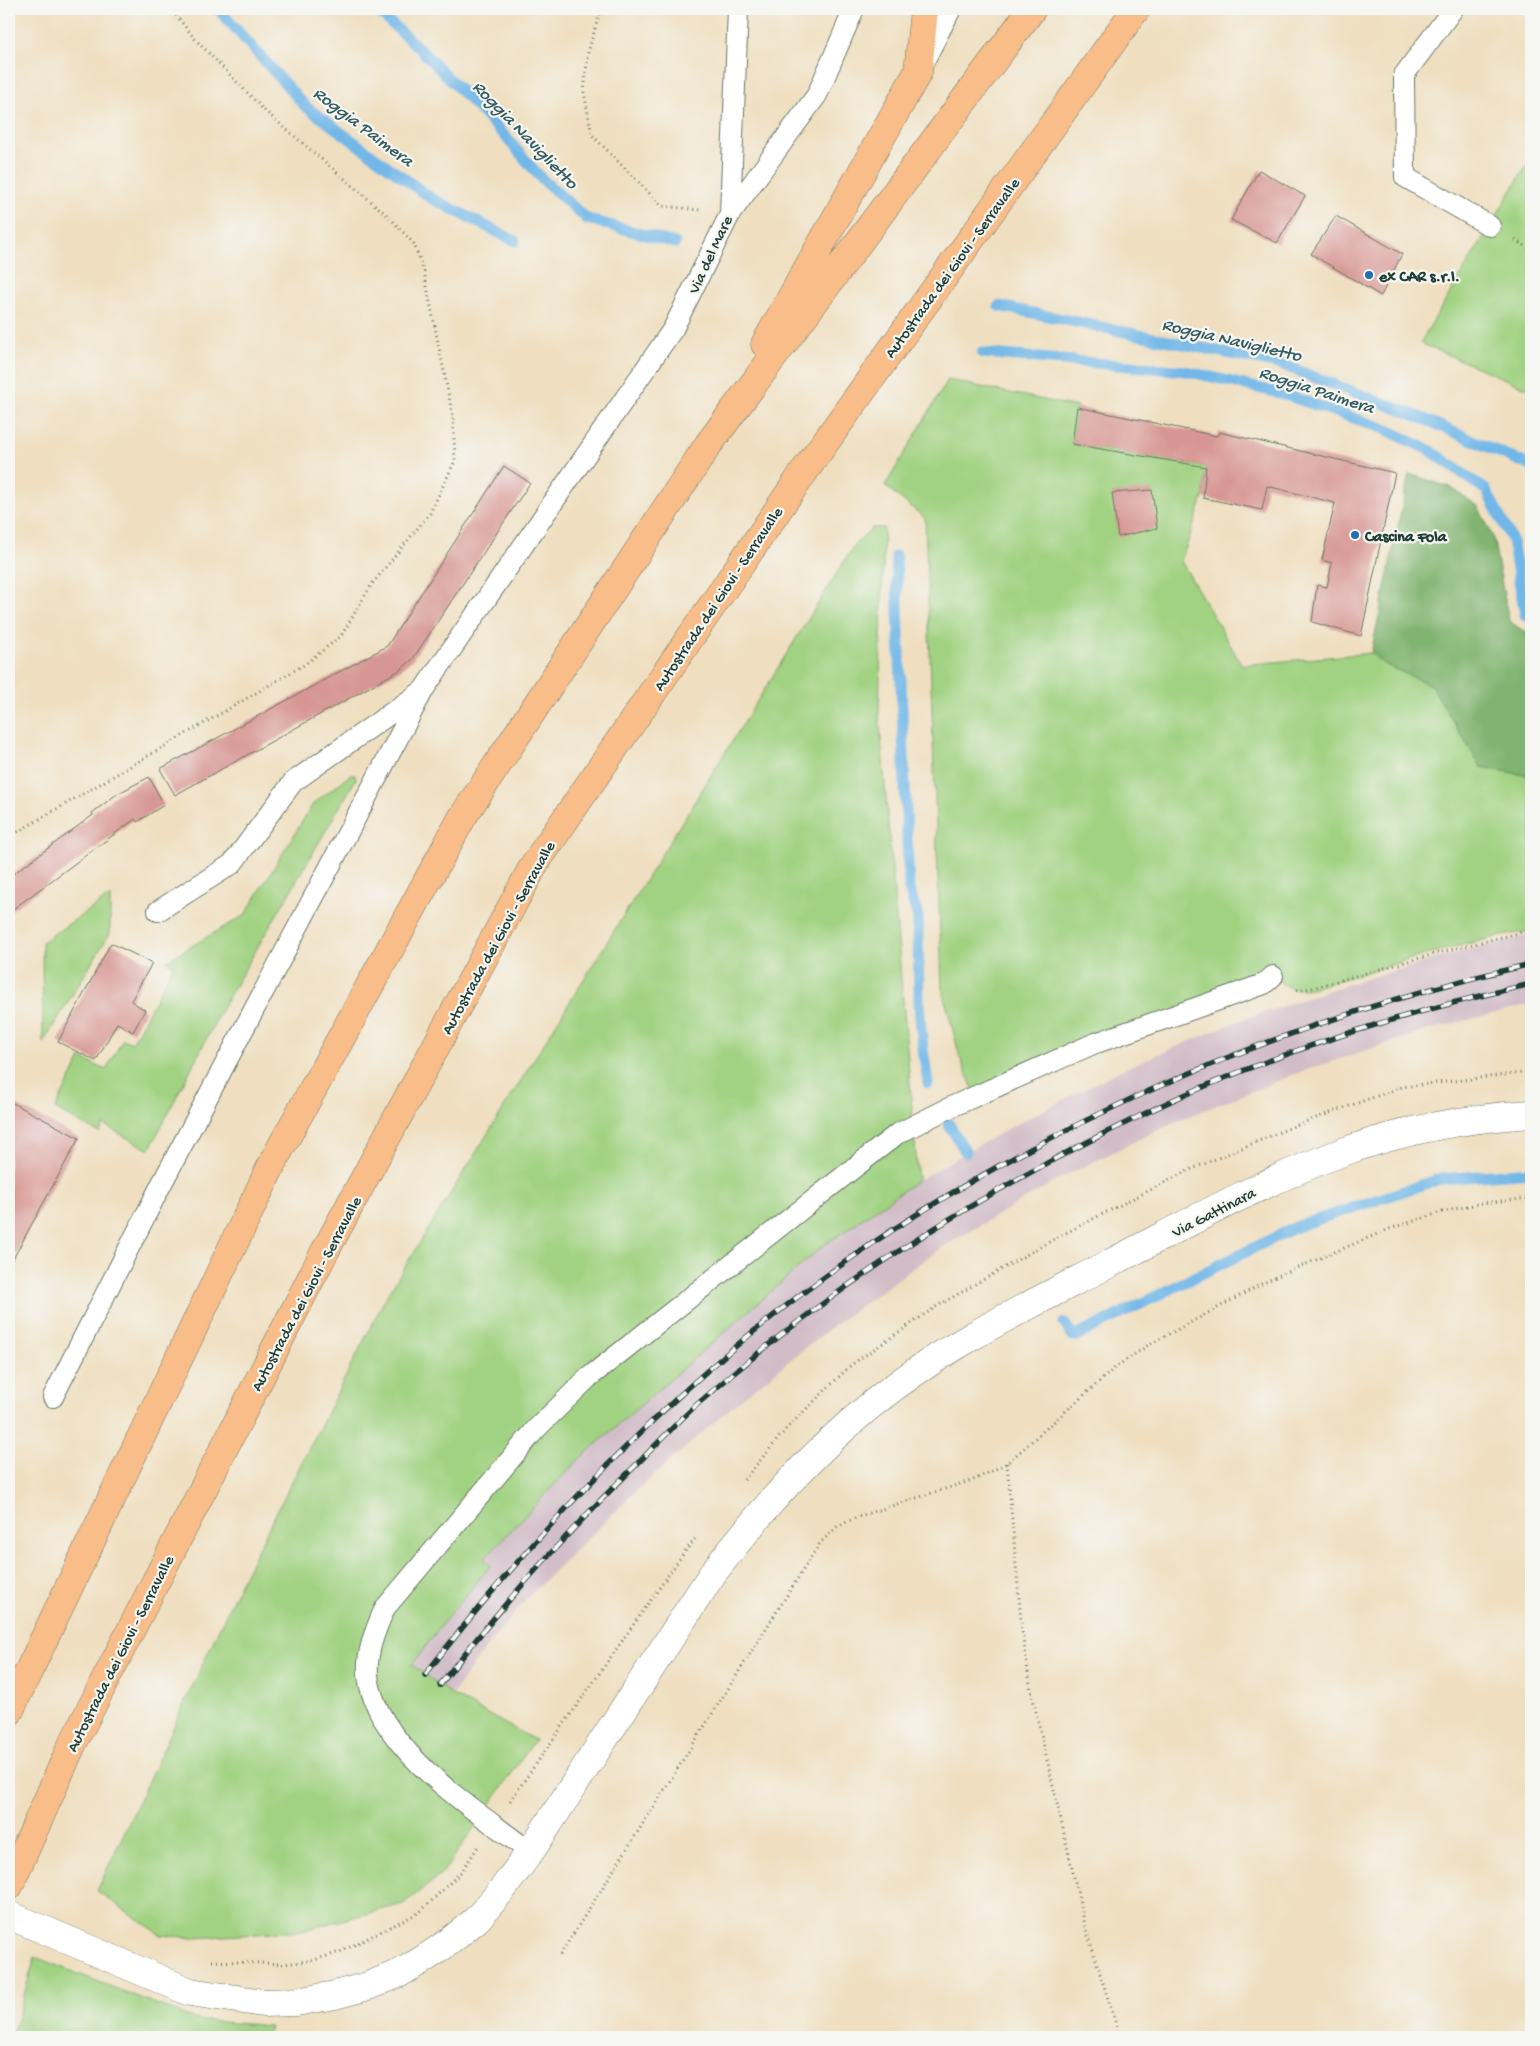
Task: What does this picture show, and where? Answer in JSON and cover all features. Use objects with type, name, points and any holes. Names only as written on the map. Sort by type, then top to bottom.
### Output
[{"type":"highway","points":[[708,445],[918,72],[924,9]]},
{"type":"highway","points":[[9,1712],[275,1158],[462,818],[708,445],[1032,9]]},
{"type":"highway","name":"Autostrada dei Giovi - Serravalle","points":[[9,1886],[71,1747],[320,1262],[534,865],[800,477],[1134,13]]},
{"type":"street","name":"Via Gattinara","points":[[9,1915],[190,1992],[263,2003],[306,2000],[335,1995],[368,1986],[400,1973],[449,1942],[477,1918],[489,1904],[530,1852],[686,1614],[745,1532],[805,1464],[872,1404],[917,1370],[982,1329],[1247,1193],[1293,1172],[1344,1152],[1448,1123],[1531,1114]]},
{"type":"lane","name":"Via del Mare","points":[[424,689],[673,329],[730,214],[738,9]]},
{"type":"lane","points":[[730,214],[817,95],[854,9]]},
{"type":"lane","points":[[918,72],[951,9]]},
{"type":"lane","points":[[1453,9],[1404,75],[1405,177],[1490,226]]},
{"type":"lane","points":[[158,911],[232,864],[293,782],[424,689]]},
{"type":"lane","points":[[53,1397],[161,1185],[424,689]]},
{"type":"lane","points":[[530,1852],[433,1777],[414,1759],[393,1735],[375,1705],[368,1680],[371,1646],[375,1629],[385,1608],[524,1444],[588,1378],[897,1134],[952,1107],[1093,1044],[1264,984],[1273,976]]},
{"type":"path","points":[[9,837],[304,665],[340,636],[372,584],[430,513],[455,461],[453,417],[424,272],[414,244],[388,216],[265,111],[195,39],[171,9]]},
{"type":"path","points":[[602,9],[588,52],[584,92],[592,135],[662,206],[730,214]]},
{"type":"path","points":[[1273,976],[1287,988],[1298,990],[1312,988],[1445,951],[1531,930]]},
{"type":"path","points":[[560,1955],[820,1543],[837,1527],[857,1517],[976,1479],[1007,1463],[1116,1366],[1147,1346],[1271,1278],[1390,1229],[1442,1212],[1482,1203],[1531,1198]]},
{"type":"path","points":[[1007,1463],[1022,1632],[1031,1690],[1086,1929],[1120,2037]]},
{"type":"shaded area","points":[[1531,935],[1531,1004],[1428,1030],[1303,1071],[1174,1122],[1061,1178],[941,1248],[833,1326],[735,1404],[638,1489],[527,1598],[483,1651],[452,1695],[412,1665],[445,1620],[491,1565],[484,1559],[578,1460],[823,1246],[918,1180],[1013,1126],[1121,1070],[1233,1023],[1342,986],[1463,951]]},
{"type":"green space","points":[[1531,158],[1531,390],[1420,343]]},
{"type":"green space","points":[[948,380],[1077,407],[1072,444],[1206,467],[1203,498],[1181,561],[1242,665],[1371,653],[1386,665],[1431,685],[1481,767],[1531,776],[1531,931],[1421,956],[1312,988],[1291,988],[1273,976],[976,1096],[960,1058],[942,988],[925,518],[885,486]]},
{"type":"green space","points":[[1409,474],[1450,487],[1478,506],[1493,537],[1509,621],[1531,636],[1531,776],[1481,767],[1431,685],[1386,665],[1371,653]]},
{"type":"green space","points":[[872,528],[884,528],[879,714],[918,1180],[823,1246],[578,1460],[484,1559],[491,1565],[445,1620],[412,1665],[452,1695],[535,1740],[442,1874],[403,1904],[301,1931],[194,1938],[161,1935],[97,1891],[240,1584],[386,1297],[855,544]]},
{"type":"green space","points":[[350,775],[355,775],[356,779],[225,1003],[149,1150],[104,1125],[99,1133],[55,1109],[81,1058],[106,1070],[123,1039],[132,1043],[174,965],[166,961],[245,915],[313,804]]},
{"type":"green space","points":[[110,896],[110,933],[43,1043],[42,942]]},
{"type":"green space","points":[[35,1957],[197,2020],[271,2026],[266,2037],[12,2037]]},
{"type":"building","points":[[1259,170],[1305,196],[1277,243],[1231,220]]},
{"type":"building","name":"ex CAR s.r.l.","points":[[1336,216],[1402,254],[1381,296],[1311,254]]},
{"type":"building","name":"Cascina Fola","points":[[1077,407],[1217,436],[1219,432],[1395,473],[1361,636],[1312,622],[1317,585],[1327,587],[1332,563],[1322,560],[1335,503],[1267,486],[1262,510],[1203,498],[1206,467],[1072,444]]},
{"type":"building","points":[[504,466],[530,483],[412,660],[400,670],[175,795],[160,769],[387,646]]},
{"type":"building","points":[[1152,490],[1157,528],[1118,537],[1112,493]]},
{"type":"building","points":[[149,777],[164,805],[137,822],[135,819],[9,912],[9,877],[93,815],[92,813],[117,794]]},
{"type":"building","points":[[111,943],[152,963],[131,1001],[145,1010],[133,1032],[117,1023],[96,1061],[58,1042]]},
{"type":"building","points":[[9,1101],[79,1138],[9,1266]]},
{"type":"waterway","name":"Roggia Paimera","points":[[218,9],[305,106],[431,198],[515,241]]},
{"type":"waterway","name":"Roggia Naviglietto","points":[[375,9],[419,48],[505,136],[542,179],[587,219],[675,243]]},
{"type":"waterway","name":"Roggia Naviglietto","points":[[999,306],[1280,364],[1422,418],[1531,466]]},
{"type":"waterway","name":"Roggia Paimera","points":[[982,353],[1186,371],[1283,394],[1383,428],[1431,451],[1486,490],[1512,540],[1525,615],[1531,618]]},
{"type":"waterway","points":[[896,556],[909,889],[918,917],[919,1005],[928,1083]]},
{"type":"waterway","points":[[948,1123],[966,1152]]},
{"type":"waterway","points":[[1064,1323],[1073,1336],[1076,1336],[1298,1226],[1440,1179],[1531,1172]]},
{"type":"railway","points":[[425,1675],[518,1561],[584,1489],[653,1420],[689,1387],[780,1311],[876,1241],[977,1178],[1083,1122],[1192,1072],[1304,1029],[1417,993],[1531,964]]},
{"type":"railway","points":[[440,1685],[511,1598],[560,1542],[685,1416],[747,1362],[795,1324],[894,1254],[997,1191],[1051,1161],[1189,1093],[1273,1059],[1358,1030],[1444,1005],[1531,984]]},
{"type":"place","name":"ex CAR s.r.l.","points":[[1369,275]]},
{"type":"place","name":"Cascina Fola","points":[[1355,535]]}]
